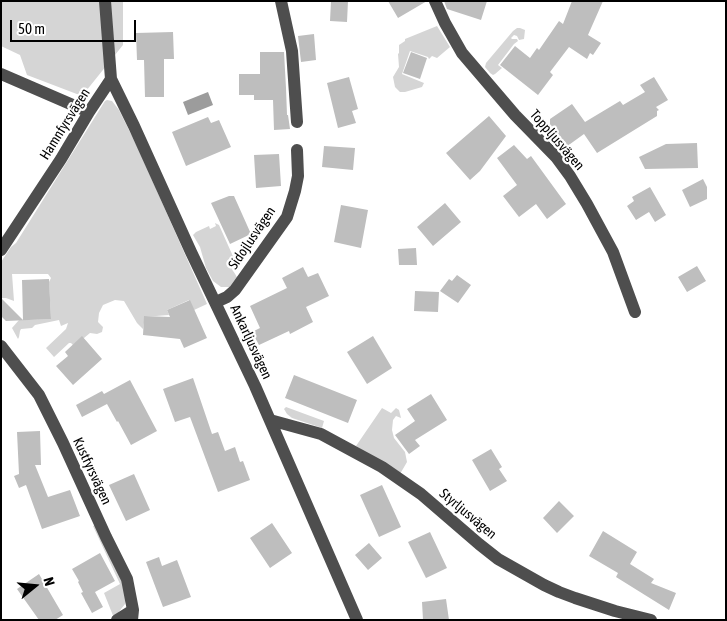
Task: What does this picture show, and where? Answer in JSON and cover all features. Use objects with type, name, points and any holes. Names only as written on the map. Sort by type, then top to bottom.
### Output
[{"type":"street","points":[[105,1],[110,79]]},
{"type":"street","points":[[281,1],[292,51],[297,122]]},
{"type":"street","name":"Toppljusvägen","points":[[435,1],[462,53],[515,115],[556,157],[570,176],[588,204],[613,252],[635,312]]},
{"type":"street","points":[[1,74],[89,112]]},
{"type":"street","name":"Hamnfyrsvägen","points":[[1,250],[61,159],[110,79]]},
{"type":"street","name":"Ankarljusvägen","points":[[110,79],[134,126],[270,420],[357,620]]},
{"type":"street","name":"Sidojlusvägen","points":[[216,302],[227,297],[235,290],[287,217],[296,191],[298,176],[297,150]]},
{"type":"street","name":"Kustfyrsvägen","points":[[1,346],[39,395],[127,579],[133,615]]},
{"type":"street","name":"Styrljusvägen","points":[[270,420],[321,434],[382,467],[421,494],[492,554],[544,585],[575,598],[651,620]]},
{"type":"street","points":[[117,620],[133,615]]},
{"type":"shaded area","points":[[1,1],[123,1],[123,45],[82,96],[27,75],[20,55],[1,46]]},
{"type":"shaded area","points":[[437,26],[450,47],[437,58],[432,56],[429,59],[410,51],[402,74],[424,83],[422,87],[400,92],[395,87],[393,77],[399,67],[399,45],[405,39]]},
{"type":"shaded area","points":[[517,28],[525,30],[524,39],[519,40],[514,35],[511,38],[518,41],[498,65],[502,68],[493,75],[485,67],[486,63]]},
{"type":"shaded area","points":[[208,92],[213,105],[188,115],[183,102]]},
{"type":"shaded area","points":[[107,100],[112,101],[119,110],[137,146],[207,304],[194,310],[189,300],[167,310],[169,315],[145,316],[143,329],[137,323],[124,301],[115,300],[103,305],[99,313],[98,322],[103,327],[102,332],[97,334],[90,333],[73,345],[69,343],[54,357],[46,348],[66,329],[68,323],[61,326],[59,320],[35,325],[32,328],[21,329],[18,339],[12,328],[19,320],[51,319],[49,282],[51,278],[48,274],[12,274],[14,301],[1,298],[1,262],[16,243]]},
{"type":"shaded area","points":[[215,223],[219,225],[236,263],[231,267],[238,279],[230,287],[221,287],[213,281],[206,268],[200,247],[193,235],[209,226],[210,229],[216,226]]},
{"type":"shaded area","points":[[286,407],[324,421],[322,428],[292,418],[284,409]]},
{"type":"shaded area","points":[[382,408],[391,413],[396,408],[399,410],[401,418],[396,416],[393,420],[392,430],[394,438],[405,452],[407,462],[400,474],[356,446]]},
{"type":"shaded area","points":[[97,524],[127,593],[125,604],[114,618],[104,593],[120,584],[93,526]]},
{"type":"building","points":[[331,1],[348,1],[347,22],[330,21]]},
{"type":"building","points":[[388,1],[427,1],[398,18]]},
{"type":"building","points":[[444,1],[487,1],[481,20],[447,9]]},
{"type":"building","points":[[572,1],[603,1],[588,35],[601,43],[593,55],[590,53],[587,59],[569,47],[550,72],[553,75],[538,95],[500,65],[515,46],[530,58],[537,48],[539,50],[559,21],[563,24]]},
{"type":"building","points":[[173,32],[174,59],[164,59],[164,97],[145,97],[144,60],[137,60],[136,33]]},
{"type":"building","points":[[314,34],[316,60],[301,62],[298,36]]},
{"type":"building","points":[[260,52],[284,52],[287,115],[290,129],[274,130],[273,100],[254,100],[254,95],[239,95],[239,74],[260,74]]},
{"type":"building","points":[[411,52],[427,58],[420,79],[403,73]]},
{"type":"building","points":[[349,77],[358,109],[352,111],[356,123],[338,128],[327,83]]},
{"type":"building","points":[[654,77],[668,100],[656,107],[659,110],[657,111],[657,116],[597,153],[584,134],[566,147],[550,125],[550,119],[572,104],[585,122],[620,101],[623,105],[645,92],[640,85]]},
{"type":"building","points":[[489,116],[506,136],[480,171],[470,180],[446,153]]},
{"type":"building","points":[[208,117],[211,123],[219,120],[231,147],[186,166],[172,132]]},
{"type":"building","points":[[697,143],[698,168],[645,169],[639,157],[666,144]]},
{"type":"building","points":[[514,145],[527,159],[531,156],[566,204],[547,219],[536,204],[519,217],[503,196],[517,185],[497,158]]},
{"type":"building","points":[[324,146],[355,148],[353,170],[322,167]]},
{"type":"building","points":[[279,154],[281,186],[256,188],[254,155]]},
{"type":"building","points":[[703,179],[707,187],[707,199],[690,207],[682,190]]},
{"type":"building","points":[[650,187],[666,215],[655,222],[649,212],[636,220],[627,206],[634,201],[632,197]]},
{"type":"building","points":[[234,196],[251,234],[230,244],[211,203]]},
{"type":"building","points":[[445,203],[461,222],[433,246],[417,227]]},
{"type":"building","points":[[341,205],[368,210],[361,248],[334,242]]},
{"type":"building","points":[[416,248],[417,265],[399,265],[398,249]]},
{"type":"building","points":[[697,266],[706,281],[687,292],[678,277]]},
{"type":"building","points":[[303,267],[308,277],[318,273],[329,296],[306,307],[313,322],[290,334],[289,331],[259,345],[252,332],[260,328],[250,306],[287,288],[282,278]]},
{"type":"building","points":[[457,275],[471,285],[458,303],[440,291],[449,279],[452,281]]},
{"type":"building","points":[[49,279],[51,319],[6,321],[1,316],[1,298],[23,320],[22,280]]},
{"type":"building","points":[[415,291],[439,292],[438,312],[414,311]]},
{"type":"building","points":[[190,300],[207,338],[184,348],[180,339],[143,335],[144,316],[170,317],[167,310]]},
{"type":"building","points":[[82,336],[102,359],[73,385],[56,366],[68,356],[65,352]]},
{"type":"building","points":[[373,336],[392,368],[367,384],[347,352]]},
{"type":"building","points":[[294,375],[357,400],[348,423],[285,398]]},
{"type":"building","points":[[193,378],[212,434],[218,432],[225,451],[235,447],[240,462],[243,461],[250,480],[218,492],[190,417],[175,422],[163,389]]},
{"type":"building","points":[[130,380],[157,431],[131,445],[107,404],[82,417],[76,405],[102,391],[104,394]]},
{"type":"building","points":[[431,394],[447,420],[415,440],[420,446],[409,454],[395,435],[415,421],[407,409]]},
{"type":"building","points":[[40,431],[41,465],[35,465],[48,497],[70,490],[80,516],[42,529],[26,485],[19,488],[14,476],[19,474],[17,432]]},
{"type":"building","points":[[491,449],[502,467],[499,469],[507,481],[490,491],[472,460]]},
{"type":"building","points":[[134,474],[150,510],[126,521],[109,485]]},
{"type":"building","points":[[382,485],[401,527],[379,537],[360,495]]},
{"type":"building","points":[[559,501],[574,516],[557,533],[543,518]]},
{"type":"building","points":[[272,523],[292,553],[270,568],[250,538]]},
{"type":"building","points":[[603,531],[637,552],[630,564],[654,579],[651,583],[676,593],[669,610],[616,577],[618,573],[589,556]]},
{"type":"building","points":[[430,532],[447,568],[426,578],[408,542]]},
{"type":"building","points":[[369,543],[382,558],[368,570],[355,555]]},
{"type":"building","points":[[100,553],[115,581],[95,592],[103,607],[92,613],[81,593],[83,592],[79,581],[72,569]]},
{"type":"building","points":[[159,557],[162,566],[177,560],[191,597],[163,607],[146,562]]},
{"type":"building","points":[[39,574],[63,615],[55,620],[39,620],[17,589]]},
{"type":"building","points":[[446,599],[449,620],[423,620],[422,602]]}]
